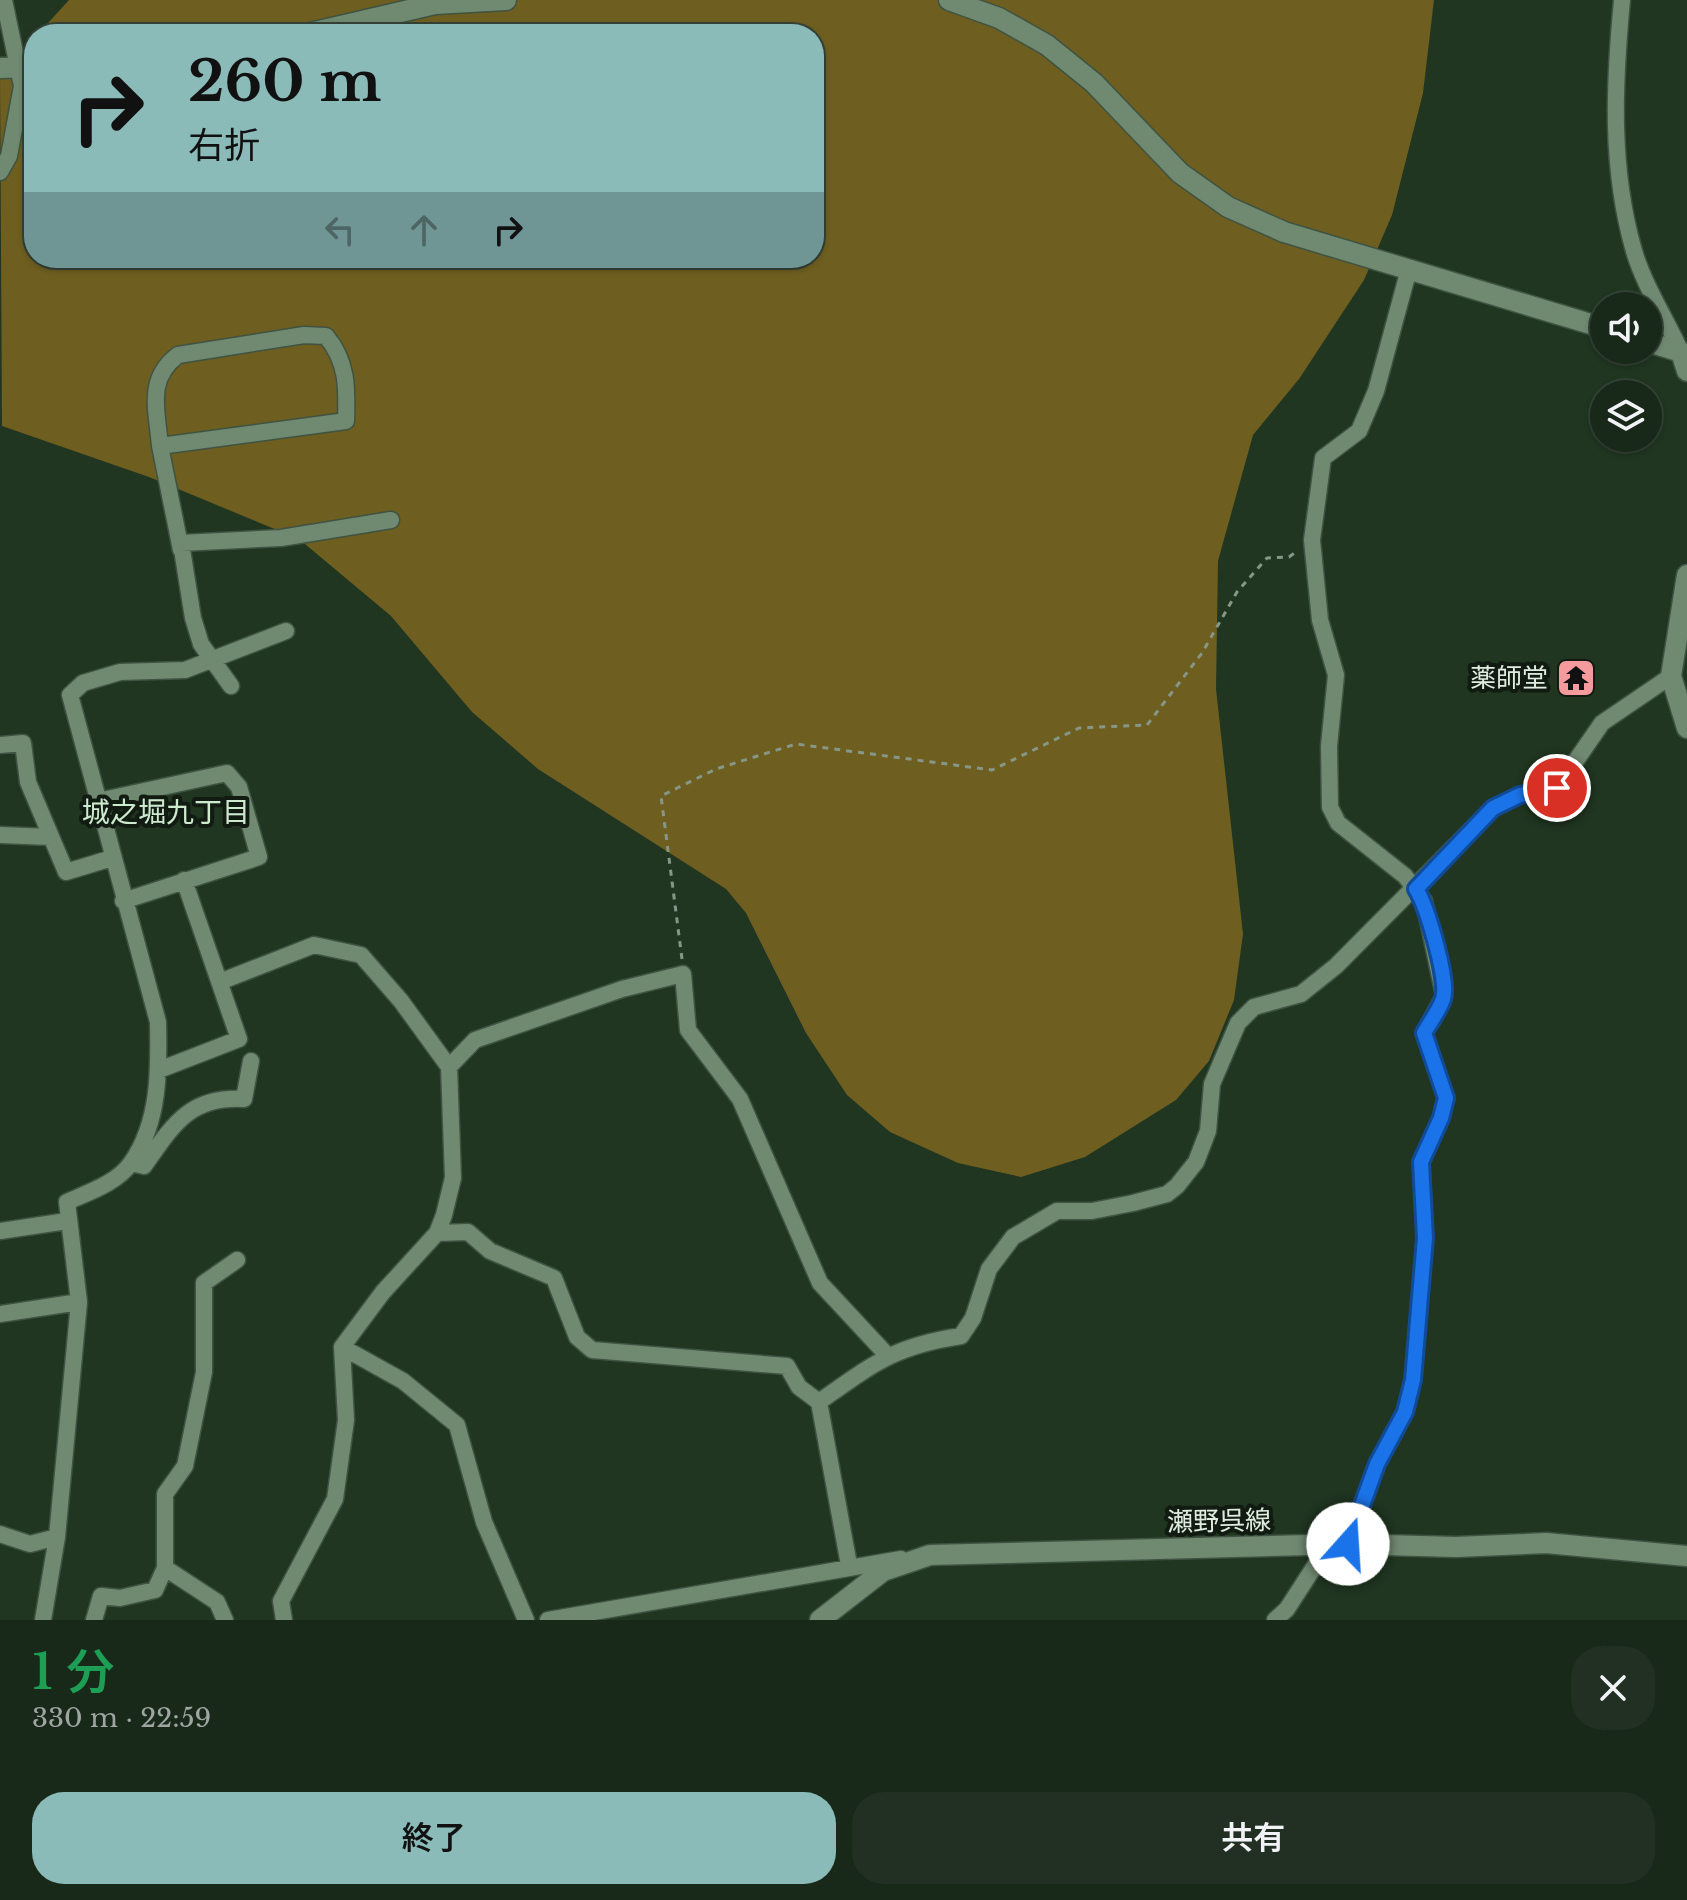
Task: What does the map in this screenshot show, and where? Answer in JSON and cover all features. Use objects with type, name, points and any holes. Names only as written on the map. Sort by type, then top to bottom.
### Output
[{"type":"street","points":[[0,172],[9,156],[22,86],[4,0]]},
{"type":"street","points":[[349,24],[435,4],[506,0]]},
{"type":"street","points":[[949,0],[999,18],[1047,45],[1094,83],[1180,173],[1228,207],[1284,232],[1590,324]]},
{"type":"street","points":[[1622,0],[1614,132],[1622,199],[1635,254],[1684,361]]},
{"type":"street","points":[[1275,1620],[1338,1544],[1405,1412],[1413,1380],[1425,1238],[1421,1162],[1441,1118],[1446,1098],[1424,1033],[1444,996],[1436,945],[1424,901],[1405,876],[1338,823],[1330,807],[1329,746],[1336,675],[1320,620],[1312,540],[1323,458],[1359,431],[1376,391],[1409,269]]},
{"type":"street","points":[[160,446],[346,421],[347,383],[340,352],[326,336],[304,335],[178,355],[164,366],[158,377],[156,395],[160,446],[182,555],[181,543]]},
{"type":"street","points":[[1662,349],[1684,361]]},
{"type":"street","points":[[181,543],[281,538],[391,520]]},
{"type":"street","points":[[181,543],[193,618],[201,644],[231,686]]},
{"type":"street","points":[[1687,575],[1671,676],[1687,728]]},
{"type":"street","points":[[43,1620],[57,1537],[79,1302],[67,1202],[106,1184],[131,1163],[152,1115],[159,1070],[158,1022],[70,695],[83,683],[120,672],[147,669],[171,673],[286,631]]},
{"type":"street","points":[[819,1402],[887,1355],[926,1342],[961,1336],[997,1258],[1013,1237],[1057,1211],[1092,1211],[1133,1203],[1167,1194],[1177,1186],[1196,1162],[1208,1131],[1212,1084],[1238,1023],[1254,1007],[1301,994],[1416,889],[1493,808],[1520,795],[1557,788],[1602,723],[1671,676]]},
{"type":"street","points":[[0,745],[23,743],[28,782],[66,872],[112,858]]},
{"type":"street","points":[[98,801],[227,773],[239,787],[259,857],[123,901]]},
{"type":"street","points":[[0,835],[51,837]]},
{"type":"street","points":[[159,1070],[239,1039],[222,981],[184,880]]},
{"type":"street","points":[[222,981],[314,945],[361,955],[401,1001],[449,1067],[453,1178],[437,1233],[383,1292],[342,1347],[346,1420],[335,1499],[281,1601],[284,1620]]},
{"type":"street","points":[[449,1067],[475,1040],[622,989],[683,974],[688,1030],[740,1099],[820,1283],[887,1355]]},
{"type":"street","points":[[131,1163],[144,1166],[176,1120],[215,1098],[244,1099],[251,1061]]},
{"type":"street","points":[[0,1231],[67,1221]]},
{"type":"street","points":[[437,1233],[468,1232],[490,1251],[554,1278],[577,1337],[592,1350],[787,1366],[799,1387],[819,1402],[849,1565]]},
{"type":"street","points":[[94,1620],[101,1596],[120,1598],[155,1590],[165,1568],[165,1494],[185,1466],[204,1372],[204,1283],[237,1260]]},
{"type":"street","points":[[0,1314],[79,1302]]},
{"type":"street","points":[[342,1347],[403,1381],[457,1425],[484,1522],[526,1620]]},
{"type":"street","points":[[0,1534],[30,1544],[57,1537]]},
{"type":"street","name":"瀬野呉線","points":[[820,1620],[883,1571],[930,1555],[1338,1544],[1456,1547],[1546,1543],[1687,1556]]},
{"type":"street","points":[[548,1620],[849,1565],[930,1555]]},
{"type":"street","points":[[165,1568],[217,1602],[225,1620]]},
{"type":"path","points":[[683,974],[661,796],[716,769],[796,744],[992,770],[1079,728],[1147,725],[1202,653],[1237,592],[1257,569],[1267,558],[1289,557],[1312,540]]},
{"type":"shaded area","points":[[69,0],[1434,0],[1423,93],[1392,215],[1364,280],[1299,379],[1253,435],[1218,561],[1216,689],[1243,934],[1234,1000],[1209,1061],[1176,1100],[1085,1157],[1021,1177],[958,1163],[890,1132],[847,1095],[806,1033],[746,913],[726,889],[538,769],[472,712],[391,616],[299,539],[149,477],[2,426],[0,75],[24,49],[24,268],[824,268],[824,24],[47,24]]},
{"type":"place","name":"薬師堂","points":[[1576,678]]},
{"type":"district","name":"城之堀九丁目","points":[[166,812]]},
{"type":"route","points":[[1348,1544],[1377,1464],[1405,1412],[1413,1380],[1425,1238],[1421,1162],[1441,1118],[1446,1098],[1424,1033],[1444,996],[1436,945],[1424,901],[1416,889],[1493,808],[1520,795],[1557,788]]}]
